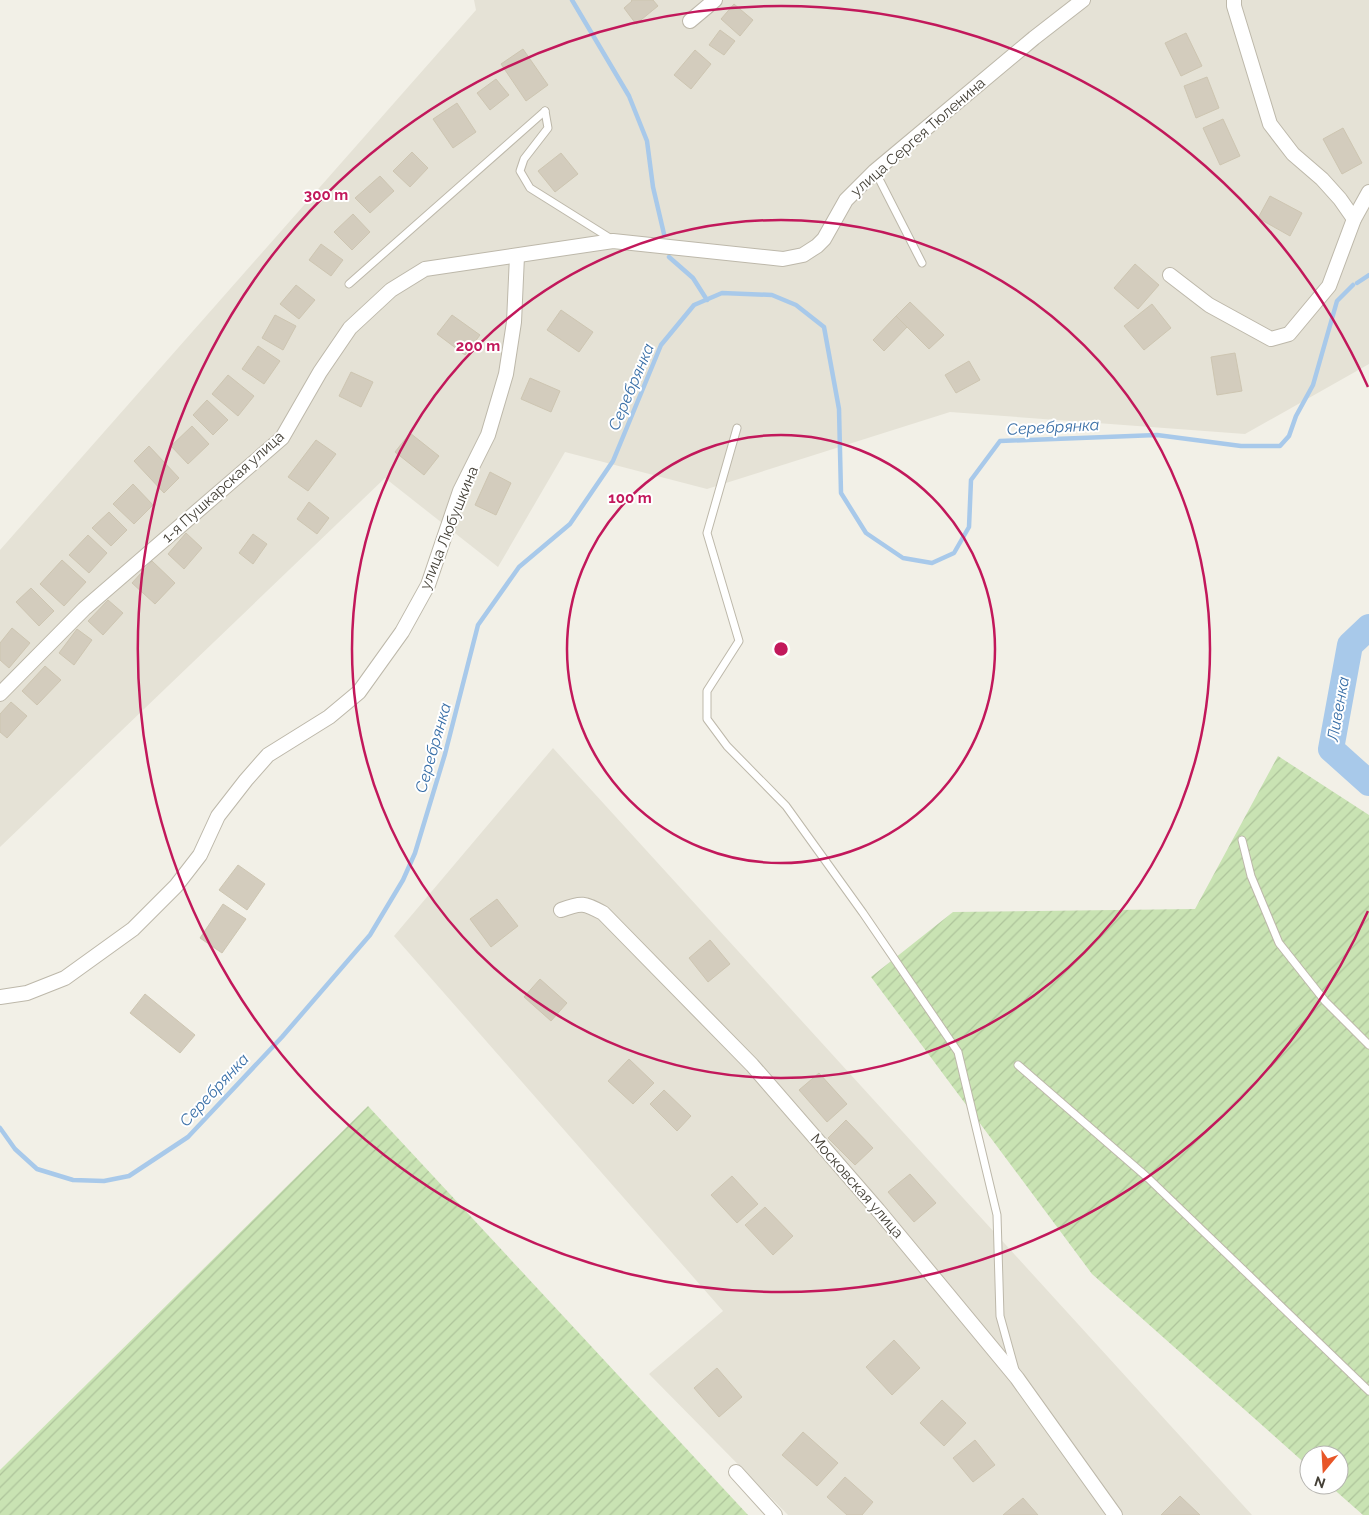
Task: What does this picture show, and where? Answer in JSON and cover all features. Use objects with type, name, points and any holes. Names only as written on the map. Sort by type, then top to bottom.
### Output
[{"type":"street","points":[[690,21],[715,0]]},
{"type":"street","name":"улица Сергея Тюленина","points":[[517,256],[613,241],[783,259],[803,255],[824,239],[846,200],[875,171],[1034,38],[1084,0]]},
{"type":"street","points":[[1234,0],[1234,6],[1270,124],[1293,154],[1322,179],[1340,199],[1354,219]]},
{"type":"street","points":[[1170,274],[1208,305],[1271,339],[1289,334],[1329,286],[1354,219],[1369,192]]},
{"type":"street","name":"1-я Пушкарская улица","points":[[0,694],[84,609],[282,438],[320,372],[350,328],[392,290],[426,269],[517,256]]},
{"type":"street","name":"улица Любушкина","points":[[0,997],[26,993],[65,978],[133,929],[176,886],[200,855],[218,816],[268,755],[329,717],[359,692],[402,632],[428,584],[460,491],[488,435],[506,374],[514,322],[517,256]]},
{"type":"street","name":"Московская улица","points":[[561,910],[573,905],[586,904],[603,913],[752,1065],[878,1210],[1017,1378],[1114,1515]]},
{"type":"street","points":[[736,1472],[775,1515]]},
{"type":"lane","points":[[348,284],[545,111],[548,128],[524,159],[520,171],[530,188],[613,241]]},
{"type":"lane","points":[[875,171],[922,263]]},
{"type":"lane","points":[[737,428],[707,533],[740,641],[707,692],[707,719],[727,746],[786,806],[863,913],[958,1052],[997,1215],[1000,1316],[1017,1378]]},
{"type":"lane","points":[[1242,840],[1251,876],[1279,943],[1325,1001],[1369,1045]]},
{"type":"lane","points":[[1018,1065],[1148,1178],[1369,1391]]},
{"type":"shaded area","points":[[474,0],[1369,0],[1369,364],[1245,434],[950,412],[707,489],[565,452],[498,567],[385,478],[0,847],[0,550],[476,10]]},
{"type":"shaded area","points":[[553,748],[1252,1515],[788,1515],[649,1374],[723,1311],[394,936]]},
{"type":"green space","points":[[1278,756],[1369,815],[1369,1515],[1363,1515],[1340,1495],[1349,1495],[1349,1445],[1299,1445],[1299,1458],[1092,1274],[871,977],[953,912],[1195,909]]},
{"type":"green space","points":[[368,1106],[748,1515],[0,1515],[0,1470]]},
{"type":"building","points":[[631,0],[653,0],[658,6],[636,24],[624,8]]},
{"type":"building","points":[[734,4],[753,20],[740,36],[721,19]]},
{"type":"building","points":[[720,30],[735,41],[724,55],[709,45]]},
{"type":"building","points":[[1186,33],[1202,66],[1181,76],[1165,43]]},
{"type":"building","points":[[523,49],[548,85],[526,101],[501,64]]},
{"type":"building","points":[[695,50],[711,64],[691,89],[674,75]]},
{"type":"building","points":[[1207,77],[1219,108],[1196,118],[1184,86]]},
{"type":"building","points":[[496,79],[509,95],[490,110],[477,93]]},
{"type":"building","points":[[457,103],[476,132],[453,148],[433,119]]},
{"type":"building","points":[[1223,119],[1240,156],[1220,165],[1203,128]]},
{"type":"building","points":[[1343,128],[1362,163],[1342,174],[1323,139]]},
{"type":"building","points":[[412,152],[428,168],[410,187],[393,171]]},
{"type":"building","points":[[561,153],[578,174],[555,192],[538,171]]},
{"type":"building","points":[[380,176],[394,191],[370,213],[355,198]]},
{"type":"building","points":[[1270,196],[1302,213],[1290,236],[1258,218]]},
{"type":"building","points":[[353,214],[370,232],[352,250],[334,232]]},
{"type":"building","points":[[321,244],[343,260],[331,276],[309,260]]},
{"type":"building","points":[[1135,264],[1159,285],[1138,309],[1114,288]]},
{"type":"building","points":[[296,285],[315,300],[299,319],[280,304]]},
{"type":"building","points":[[910,302],[944,335],[929,349],[896,316]]},
{"type":"building","points":[[1152,304],[1171,328],[1144,350],[1124,326]]},
{"type":"building","points":[[561,310],[593,332],[579,352],[547,330]]},
{"type":"building","points":[[275,315],[296,326],[283,350],[262,338]]},
{"type":"building","points":[[452,315],[480,335],[465,355],[437,334]]},
{"type":"building","points":[[896,316],[907,327],[884,351],[873,340]]},
{"type":"building","points":[[258,346],[280,361],[264,384],[242,369]]},
{"type":"building","points":[[1235,353],[1242,391],[1217,395],[1211,357]]},
{"type":"building","points":[[969,361],[980,380],[956,393],[945,375]]},
{"type":"building","points":[[351,372],[373,382],[361,407],[339,396]]},
{"type":"building","points":[[228,375],[254,396],[238,416],[212,394]]},
{"type":"building","points":[[530,378],[560,391],[551,412],[521,399]]},
{"type":"building","points":[[207,400],[228,420],[213,435],[193,415]]},
{"type":"building","points":[[192,426],[209,444],[188,464],[171,446]]},
{"type":"building","points":[[410,433],[439,456],[424,475],[395,452]]},
{"type":"building","points":[[316,440],[336,454],[308,491],[288,477]]},
{"type":"building","points":[[149,446],[179,478],[164,493],[134,461]]},
{"type":"building","points":[[490,472],[511,483],[496,515],[475,505]]},
{"type":"building","points":[[133,484],[153,505],[134,524],[113,504]]},
{"type":"building","points":[[309,502],[329,518],[317,534],[297,519]]},
{"type":"building","points":[[109,512],[127,530],[111,546],[92,528]]},
{"type":"building","points":[[186,533],[202,548],[184,569],[168,554]]},
{"type":"building","points":[[253,534],[267,544],[253,564],[239,553]]},
{"type":"building","points":[[88,535],[107,553],[89,573],[69,555]]},
{"type":"building","points":[[62,560],[86,582],[64,606],[40,584]]},
{"type":"building","points":[[152,561],[175,583],[155,604],[132,583]]},
{"type":"building","points":[[31,588],[54,611],[39,626],[16,602]]},
{"type":"building","points":[[108,600],[123,613],[103,635],[88,621]]},
{"type":"building","points":[[12,628],[30,643],[9,668],[0,660],[0,643]]},
{"type":"building","points":[[77,629],[92,640],[74,665],[59,653]]},
{"type":"building","points":[[45,666],[61,680],[37,705],[22,691]]},
{"type":"building","points":[[11,702],[27,716],[7,738],[0,732],[0,714]]},
{"type":"building","points":[[238,865],[265,884],[247,910],[219,890]]},
{"type":"building","points":[[497,899],[518,926],[491,947],[470,919]]},
{"type":"building","points":[[223,904],[246,919],[222,953],[200,938]]},
{"type":"building","points":[[710,940],[730,964],[708,982],[689,958]]},
{"type":"building","points":[[540,979],[567,1003],[551,1021],[524,997]]},
{"type":"building","points":[[145,994],[195,1035],[180,1053],[130,1013]]},
{"type":"building","points":[[629,1059],[654,1083],[633,1104],[608,1081]]},
{"type":"building","points":[[819,1073],[847,1104],[827,1122],[799,1090]]},
{"type":"building","points":[[664,1090],[691,1116],[677,1131],[650,1104]]},
{"type":"building","points":[[846,1120],[873,1148],[855,1165],[828,1138]]},
{"type":"building","points":[[910,1174],[936,1203],[914,1222],[888,1192]]},
{"type":"building","points":[[732,1176],[758,1204],[737,1223],[711,1195]]},
{"type":"building","points":[[765,1207],[793,1236],[773,1255],[745,1225]]},
{"type":"building","points":[[894,1340],[920,1368],[892,1395],[866,1367]]},
{"type":"building","points":[[717,1368],[742,1397],[719,1417],[694,1388]]},
{"type":"building","points":[[942,1400],[966,1423],[944,1446],[920,1423]]},
{"type":"building","points":[[803,1432],[838,1463],[817,1486],[782,1455]]},
{"type":"building","points":[[975,1440],[995,1465],[973,1482],[953,1458]]},
{"type":"building","points":[[845,1477],[873,1502],[862,1515],[847,1515],[827,1497]]},
{"type":"building","points":[[1180,1496],[1200,1515],[1161,1515]]},
{"type":"building","points":[[1023,1498],[1038,1515],[1003,1515]]},
{"type":"waterway","points":[[572,0],[629,96],[647,141],[653,187],[664,234]]},
{"type":"waterway","points":[[669,257],[693,278],[707,300]]},
{"type":"waterway","points":[[1357,283],[1369,275]]},
{"type":"waterway","name":"Серебрянка","points":[[0,1128],[15,1149],[37,1169],[73,1180],[104,1181],[129,1176],[188,1137],[282,1037],[370,935],[403,880],[415,853],[445,754],[478,625],[519,567],[570,524],[613,461],[661,345],[694,305],[722,293],[772,295],[796,305],[824,327],[839,409],[841,493],[866,533],[903,558],[932,563],[954,553],[969,527],[971,480],[1000,441],[1157,435],[1241,446],[1280,446],[1289,436],[1296,416],[1313,385],[1337,301],[1353,285]]},
{"type":"waterway","name":"Ливенка","points":[[1369,627],[1350,645],[1331,749],[1369,783]]}]
